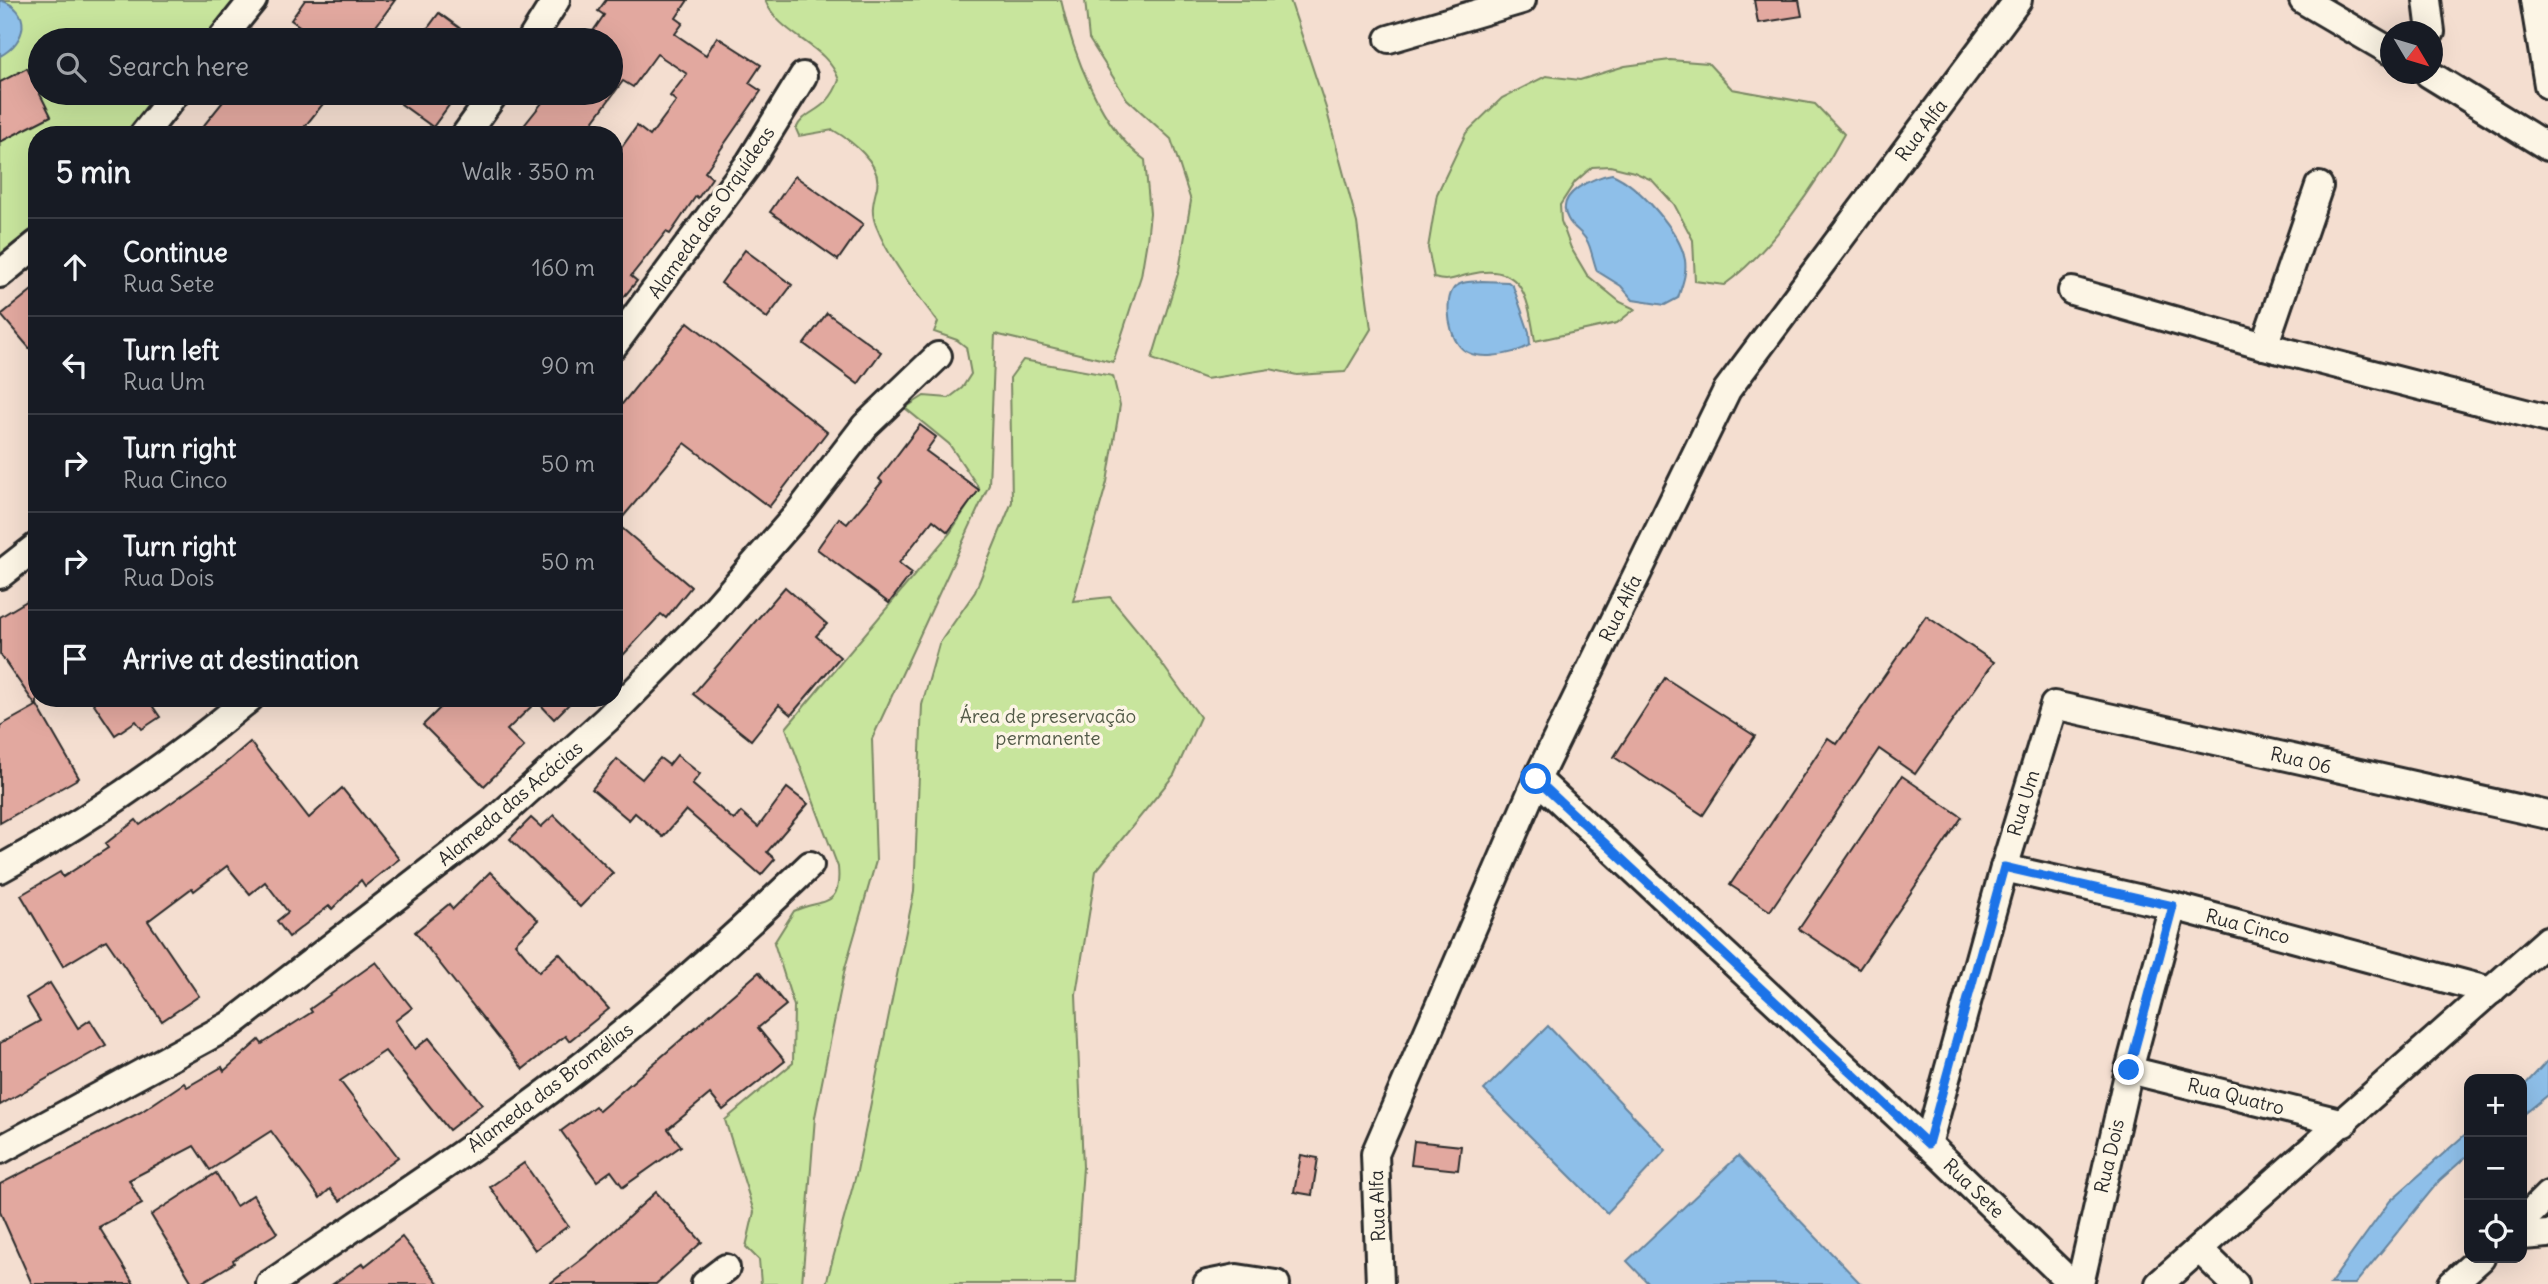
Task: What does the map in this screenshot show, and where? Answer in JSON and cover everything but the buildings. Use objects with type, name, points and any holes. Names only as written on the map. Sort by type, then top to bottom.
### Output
[{"type":"street","points":[[231,28],[253,0]]},
{"type":"street","points":[[538,28],[556,0]]},
{"type":"street","points":[[1389,39],[1522,0]]},
{"type":"street","name":"Rua Alfa","points":[[1380,1284],[1375,1154],[1536,779],[1727,390],[2018,0]]},
{"type":"street","points":[[2303,0],[2380,45]]},
{"type":"street","points":[[2427,0],[2430,21]]},
{"type":"street","points":[[2534,0],[2548,85]]},
{"type":"street","name":"Alameda das Orquídeas","points":[[623,333],[695,240],[750,162],[803,76]]},
{"type":"street","points":[[2443,82],[2548,147]]},
{"type":"street","points":[[150,126],[167,105]]},
{"type":"street","points":[[471,126],[486,105]]},
{"type":"street","points":[[2264,346],[2319,186]]},
{"type":"street","points":[[0,274],[28,251]]},
{"type":"street","points":[[2072,291],[2264,346],[2548,419]]},
{"type":"street","name":"Alameda das Acácias","points":[[623,703],[707,618],[796,516],[865,426],[938,356]]},
{"type":"street","points":[[0,575],[28,553]]},
{"type":"street","name":"Rua 06","points":[[2054,705],[2548,815]]},
{"type":"street","name":"Rua Um","points":[[1928,1144],[2004,867],[2054,705]]},
{"type":"street","points":[[0,869],[117,800],[192,746],[239,707]]},
{"type":"street","name":"Alameda das Acácias","points":[[0,1150],[230,1025],[492,822],[619,707]]},
{"type":"street","name":"Rua Sete","points":[[1536,779],[1928,1144],[2072,1284]]},
{"type":"street","name":"Alameda das Bromélias","points":[[270,1284],[569,1076],[732,940],[810,865]]},
{"type":"street","name":"Rua Cinco","points":[[2004,867],[2173,906],[2491,991]]},
{"type":"street","name":"Rua Dois","points":[[2080,1284],[2129,1070],[2173,906]]},
{"type":"street","points":[[2159,1284],[2548,940]]},
{"type":"street","name":"Rua Quatro","points":[[2129,1070],[2344,1123]]},
{"type":"street","points":[[2527,1216],[2548,1195]]},
{"type":"street","points":[[2527,1236],[2548,1234]]},
{"type":"street","points":[[2200,1250],[2235,1284]]},
{"type":"street","points":[[2452,1284],[2476,1263]]},
{"type":"street","points":[[705,1284],[726,1268]]},
{"type":"street","points":[[1207,1284],[1237,1278],[1276,1284]]},
{"type":"green space","points":[[0,0],[248,0],[224,28],[28,28],[28,105],[157,105],[137,126],[28,126],[28,232],[0,254]]},
{"type":"green space","points":[[765,0],[1061,0],[1081,65],[1102,109],[1129,146],[1145,160],[1150,213],[1141,276],[1113,362],[995,334],[989,485],[872,739],[876,861],[845,968],[815,1117],[802,1284],[761,1284],[759,1260],[746,1247],[754,1212],[725,1120],[793,1063],[794,1006],[774,943],[794,911],[828,900],[837,890],[838,867],[786,728],[950,533],[979,488],[949,444],[905,408],[924,396],[949,398],[962,388],[971,374],[966,347],[957,340],[934,332],[938,322],[889,253],[873,217],[877,178],[870,161],[856,146],[833,130],[799,136],[796,129],[800,122],[828,99],[839,80],[824,57],[781,23]]},
{"type":"green space","points":[[1085,0],[1290,0],[1326,108],[1357,223],[1371,329],[1345,372],[1297,375],[1270,369],[1206,379],[1152,359],[1179,270],[1191,201],[1171,139],[1127,99],[1089,39]]},
{"type":"green space","points":[[1670,60],[1708,63],[1732,89],[1815,104],[1844,134],[1791,216],[1742,271],[1724,285],[1695,281],[1693,240],[1674,204],[1652,180],[1610,166],[1592,167],[1575,182],[1560,205],[1561,221],[1571,248],[1587,275],[1620,302],[1635,309],[1617,323],[1535,341],[1526,299],[1513,279],[1489,272],[1449,280],[1434,278],[1428,248],[1437,194],[1466,133],[1502,98],[1546,76],[1580,80],[1625,66]]},
{"type":"green space","name":"Área de preservação permanente","points":[[1023,360],[1113,376],[1120,405],[1107,482],[1073,601],[1110,597],[1142,636],[1200,717],[1174,775],[1096,871],[1076,994],[1083,1167],[1075,1284],[826,1284],[857,1171],[914,892],[922,705],[939,644],[975,592],[1012,502],[1010,378]]},
{"type":"water","points":[[0,0],[18,11],[22,26],[16,43],[0,56]]},
{"type":"water","points":[[1612,174],[1645,198],[1667,223],[1681,248],[1685,260],[1685,275],[1678,298],[1665,305],[1633,300],[1621,286],[1597,271],[1587,241],[1568,219],[1566,201],[1571,194],[1587,183]]},
{"type":"water","points":[[1508,282],[1513,286],[1529,332],[1530,345],[1513,352],[1482,356],[1464,350],[1458,344],[1449,321],[1451,294],[1460,284]]},
{"type":"water","points":[[1548,1026],[1666,1150],[1607,1213],[1484,1090]]},
{"type":"water","points":[[2548,1060],[2548,1095],[2527,1112],[2527,1083]]},
{"type":"water","points":[[2464,1135],[2464,1158],[2439,1181],[2355,1284],[2330,1284],[2390,1201]]},
{"type":"water","points":[[1738,1156],[1861,1284],[1649,1284],[1627,1261]]},
{"type":"route","points":[[1536,779],[1928,1144],[2004,867],[2173,906],[2129,1070]]}]
